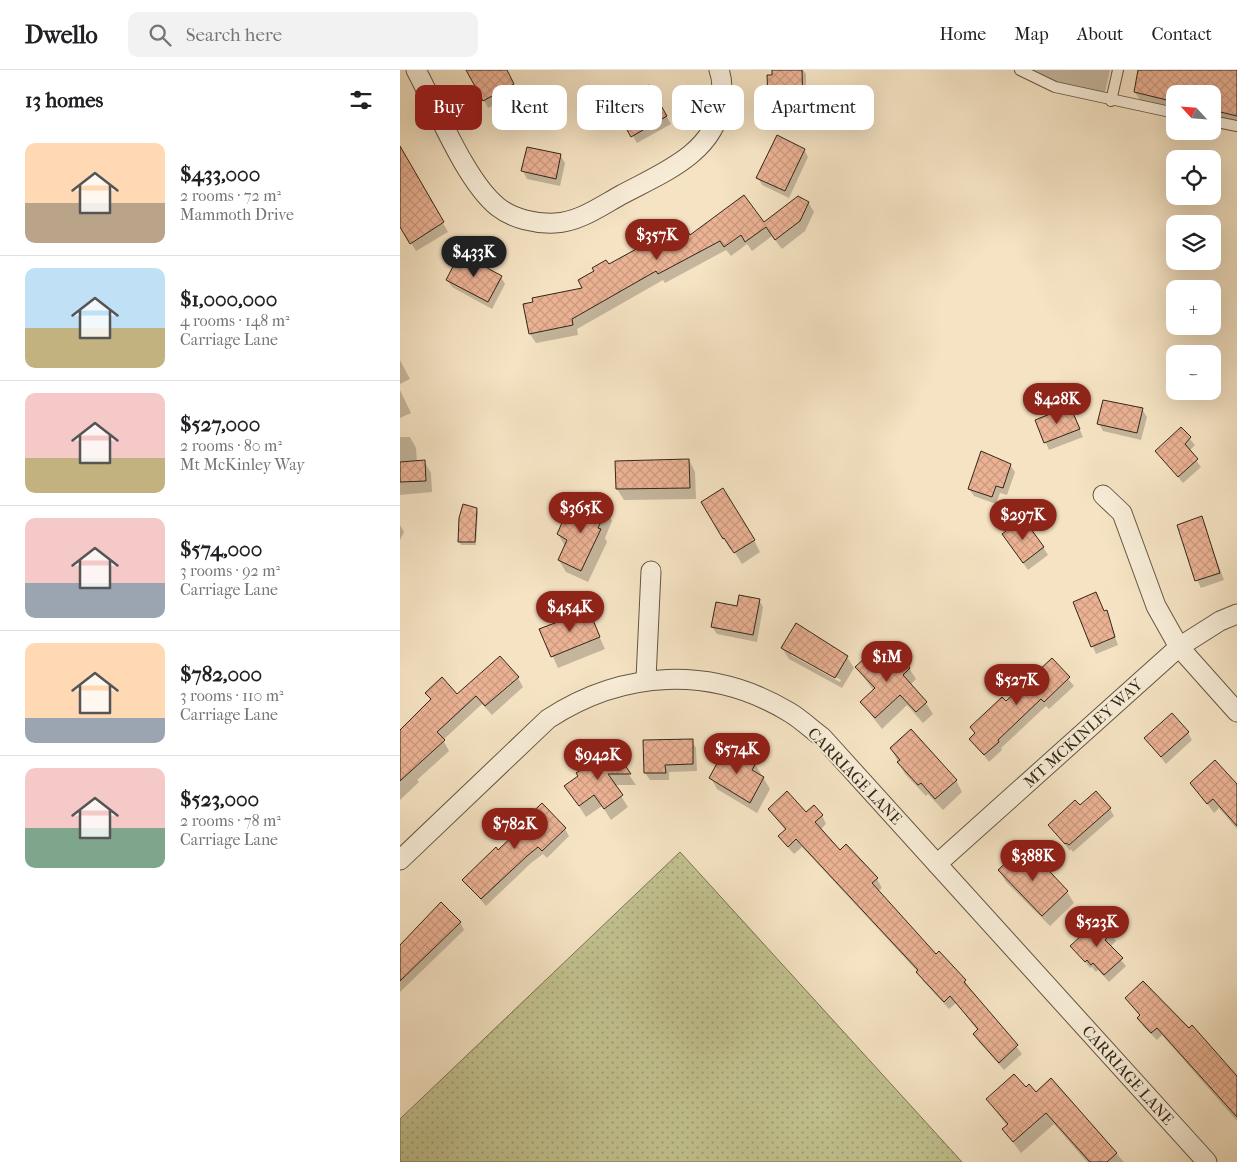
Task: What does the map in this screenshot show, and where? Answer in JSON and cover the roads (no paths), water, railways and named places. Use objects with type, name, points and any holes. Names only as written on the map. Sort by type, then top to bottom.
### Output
[{"type":"street","points":[[416,70],[467,167],[484,194],[499,208],[516,217],[533,222],[556,223],[587,213],[679,164],[698,148],[712,130],[720,111],[722,91],[719,70]]},
{"type":"street","points":[[1103,495],[1122,513],[1156,606],[1179,647],[1237,712]]},
{"type":"street","points":[[646,680],[651,571]]},
{"type":"street","name":"MT MCKINLEY WAY","points":[[937,864],[1179,647],[1220,621],[1237,614]]},
{"type":"street","name":"CARRIAGE LANE","points":[[400,860],[548,719],[587,698],[646,680],[688,679],[732,686],[790,712],[822,737],[1207,1162]]},
{"type":"lane","points":[[1020,70],[1055,87],[1111,101],[1166,111]]},
{"type":"lane","points":[[1111,101],[1118,70]]},
{"type":"lane","points":[[1221,123],[1237,126]]}]
